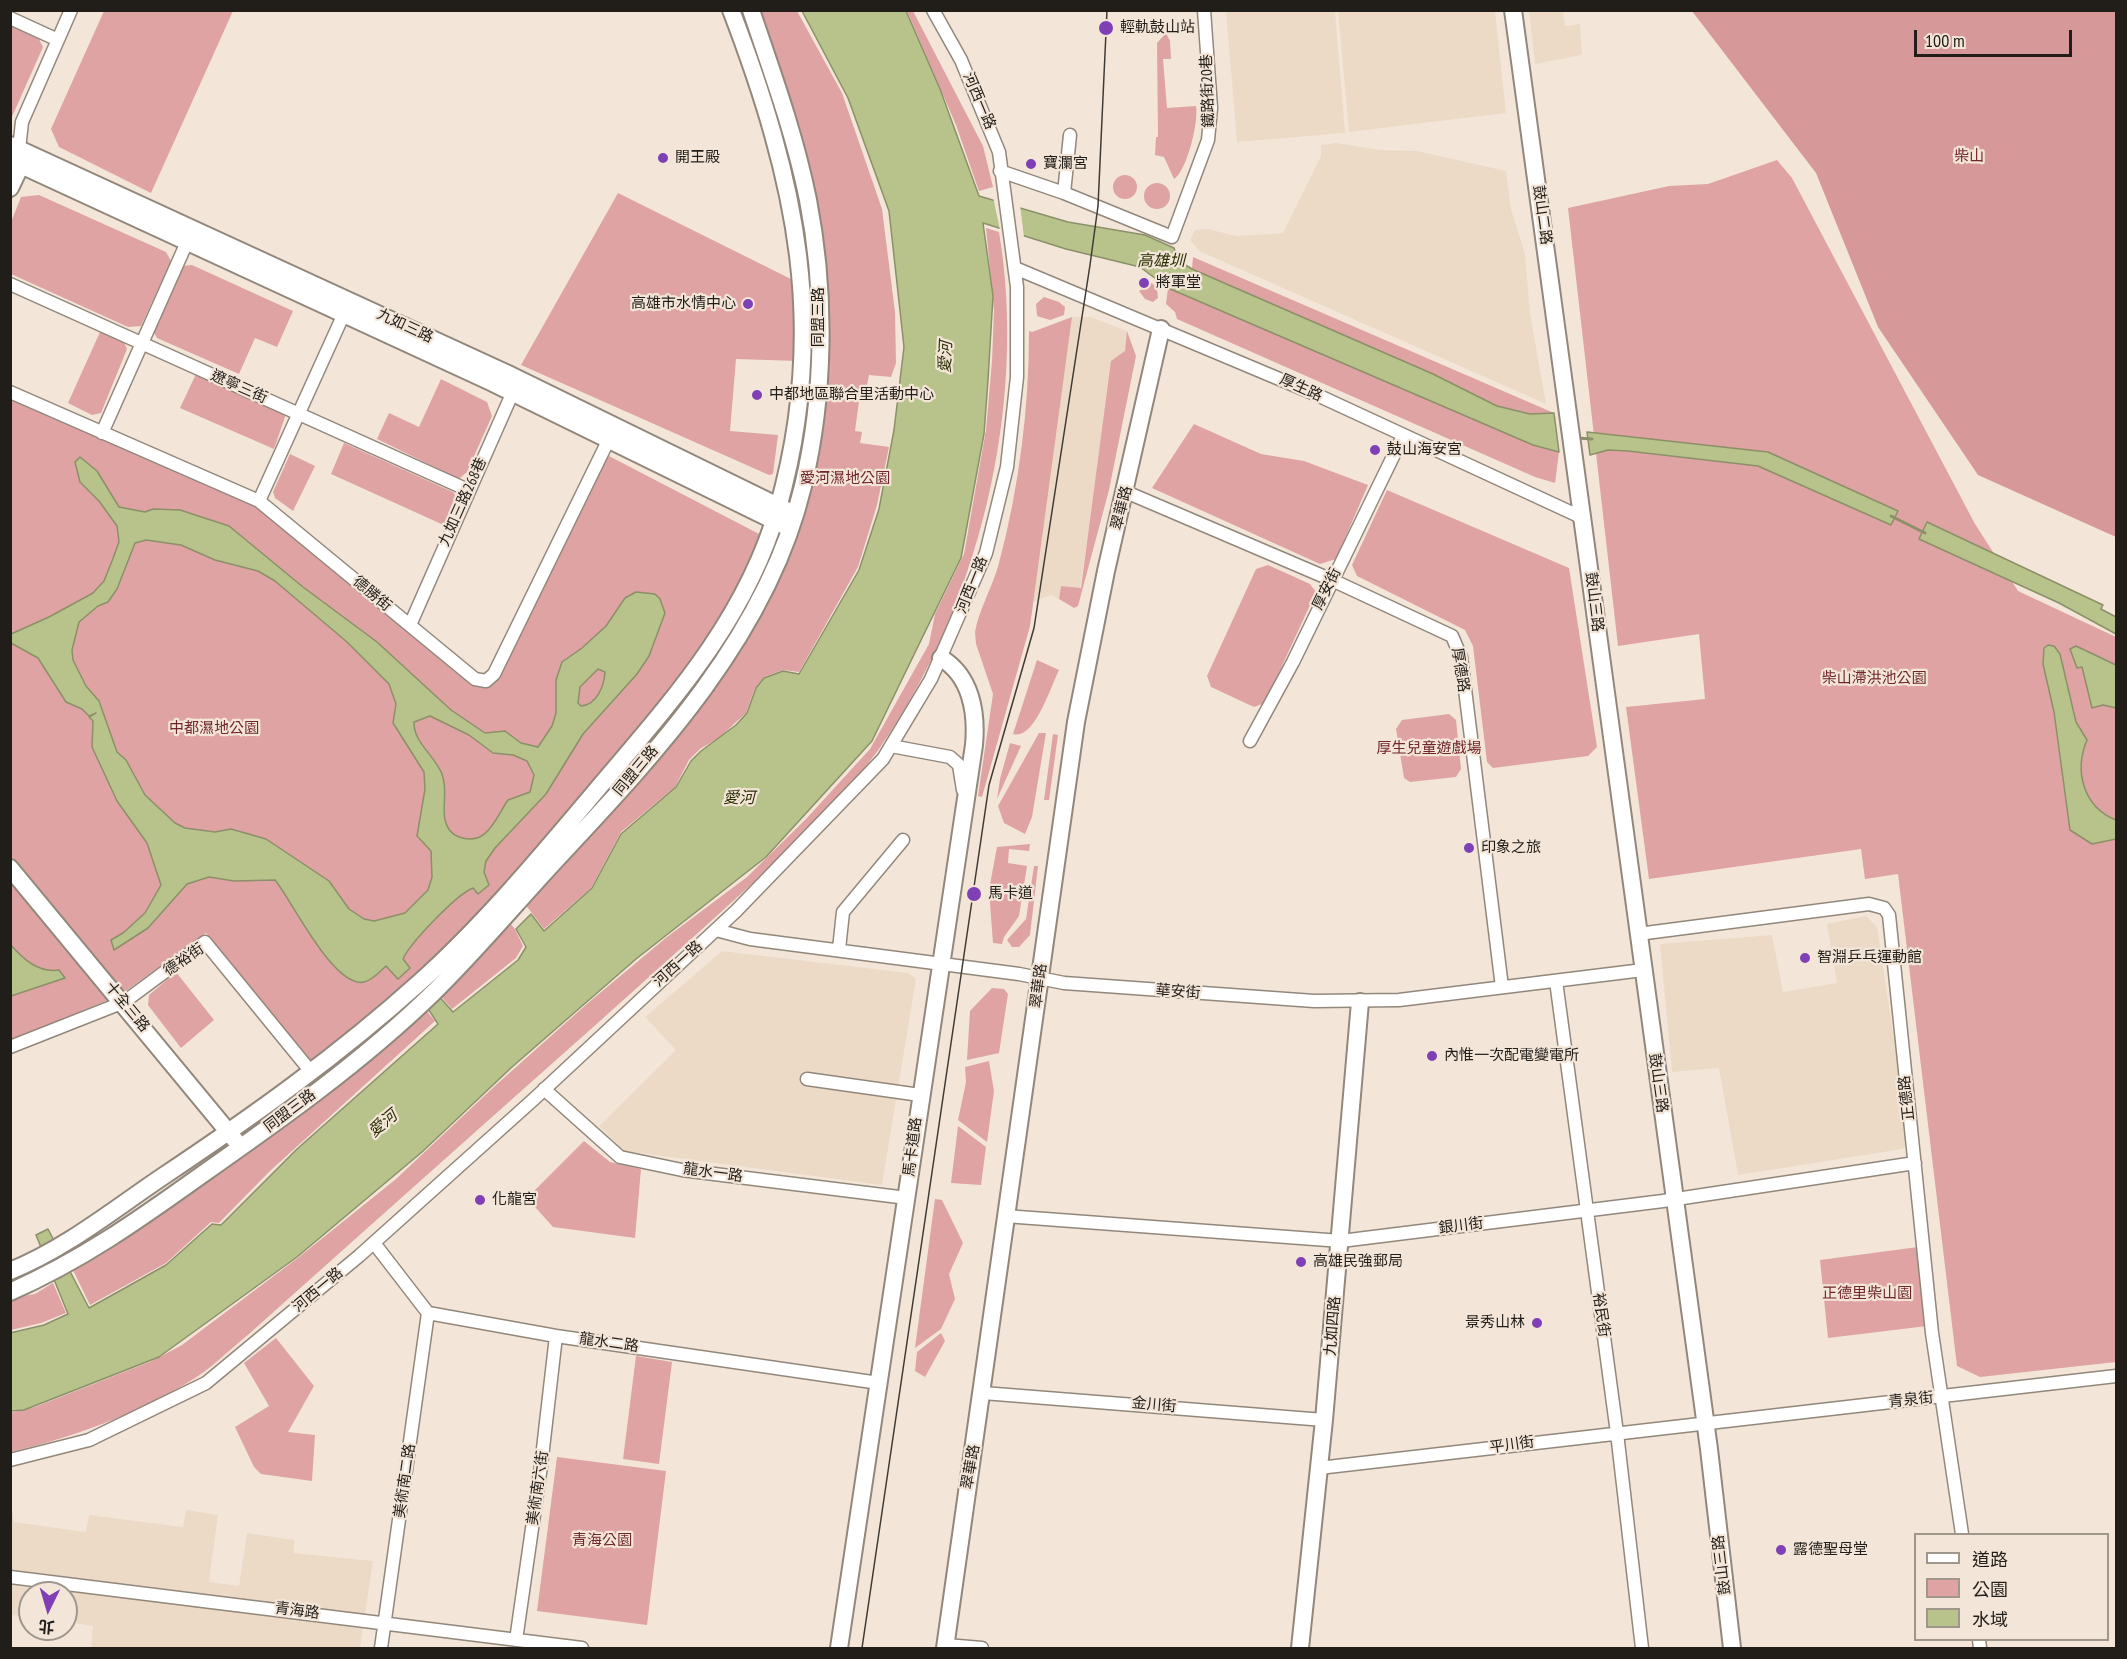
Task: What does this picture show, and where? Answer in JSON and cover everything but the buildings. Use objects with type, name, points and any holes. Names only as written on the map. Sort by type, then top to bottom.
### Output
[{"type":"street","points":[[10,188],[14,155],[22,122],[71,10]]},
{"type":"street","name":"同盟三路","points":[[10,1271],[50,1251],[229,1132],[312,1073],[422,981],[508,893],[681,692],[721,635],[748,588],[776,514],[785,479],[797,401],[810,279],[782,161],[759,85],[731,10]]},
{"type":"street","name":"同盟三路","points":[[10,1292],[59,1270],[106,1243],[241,1148],[362,1056],[433,992],[609,804],[696,699],[734,645],[764,594],[793,522],[804,484],[815,403],[819,349],[810,279],[808,200],[797,157],[750,10]]},
{"type":"street","name":"河西一路","points":[[10,1460],[88,1440],[206,1383],[374,1243],[544,1089],[716,930],[802,846],[883,759],[941,658],[986,553],[1007,467],[1017,377],[1019,324],[1015,268],[999,152],[962,60],[933,10]]},
{"type":"street","name":"鐵路街20巷","points":[[1064,193],[1172,237],[1208,140],[1211,108],[1204,10]]},
{"type":"street","name":"鼓山二路","points":[[1514,10],[1583,518]]},
{"type":"street","points":[[10,18],[58,40]]},
{"type":"street","points":[[1000,171],[1064,193],[1070,135]]},
{"type":"street","name":"九如三路","points":[[14,155],[187,242],[347,307]]},
{"type":"street","name":"九如三路","points":[[14,155],[516,386],[793,522]]},
{"type":"street","points":[[102,433],[187,242]]},
{"type":"street","name":"厚生路","points":[[1015,268],[1315,394],[1583,518]]},
{"type":"street","name":"遼寧三街","points":[[10,284],[468,490]]},
{"type":"street","points":[[259,501],[347,307]]},
{"type":"street","name":"翠華路","points":[[946,1647],[1076,722],[1106,572],[1126,492],[1161,329]]},
{"type":"street","name":"九如三路","points":[[516,386],[609,439],[776,514]]},
{"type":"street","name":"九如三路268巷","points":[[410,625],[516,386]]},
{"type":"street","name":"德勝街","points":[[10,392],[259,501],[475,679],[486,681],[494,674],[609,439]]},
{"type":"street","points":[[797,401],[815,403]]},
{"type":"street","name":"厚安街","points":[[1250,741],[1293,662],[1403,436]]},
{"type":"street","name":"厚德路","points":[[1126,492],[1444,630],[1456,642],[1461,657],[1502,987]]},
{"type":"street","name":"鼓山三路","points":[[1583,518],[1642,970],[1705,1422],[1732,1648]]},
{"type":"street","name":"馬卡道路","points":[[839,1648],[974,745],[975,712],[958,671],[941,658]]},
{"type":"street","points":[[891,746],[955,760],[961,772],[964,813]]},
{"type":"street","points":[[839,949],[843,912],[903,840]]},
{"type":"street","name":"十全三路","points":[[10,868],[124,1002],[241,1148]]},
{"type":"street","name":"正德路","points":[[1638,934],[1869,904],[1884,908],[1889,915],[1941,1396],[1962,1533]]},
{"type":"street","name":"華安街","points":[[716,930],[750,939],[839,949],[1064,982],[1229,996],[1360,1002],[1642,970]]},
{"type":"street","name":"德裕街","points":[[10,1047],[124,1002],[205,942],[312,1073]]},
{"type":"street","name":"裕民街","points":[[1556,981],[1617,1433],[1642,1648]]},
{"type":"street","name":"九如四路","points":[[1300,1648],[1341,1241],[1360,1002]]},
{"type":"street","points":[[807,1079],[920,1095]]},
{"type":"street","name":"龍水一路","points":[[544,1089],[620,1157],[682,1170],[907,1198]]},
{"type":"street","name":"銀川街","points":[[1005,1216],[1341,1241],[1674,1199],[1915,1163]]},
{"type":"street","points":[[374,1243],[428,1313]]},
{"type":"street","name":"龍水二路","points":[[428,1313],[556,1336],[879,1383]]},
{"type":"street","name":"美術南二路","points":[[381,1648],[428,1313]]},
{"type":"street","name":"美術南六街","points":[[516,1640],[541,1466],[556,1336]]},
{"type":"street","name":"青泉街","points":[[1705,1422],[2116,1376]]},
{"type":"street","name":"金川街","points":[[983,1393],[1324,1420]]},
{"type":"street","name":"平川街","points":[[1319,1468],[1705,1422]]},
{"type":"street","name":"青海路","points":[[10,1577],[582,1648]]},
{"type":"street","points":[[946,1647],[982,1648]]},
{"type":"shaded area","points":[[1226,11],[1335,11],[1345,133],[1237,142]]},
{"type":"shaded area","points":[[1338,11],[1495,11],[1506,113],[1349,132]]},
{"type":"shaded area","points":[[1529,11],[1563,11],[1565,26],[1580,24],[1582,55],[1535,64]]},
{"type":"shaded area","points":[[1336,143],[1380,150],[1417,151],[1506,171],[1511,209],[1525,254],[1530,313],[1546,404],[1199,251],[1190,240],[1195,230],[1208,229],[1236,236],[1283,233],[1321,156],[1321,145]]},
{"type":"shaded area","points":[[1072,317],[1091,317],[1127,331],[1125,351],[1097,478],[1080,588],[1061,586],[1059,599],[1051,595],[1032,602]]},
{"type":"shaded area","points":[[1866,916],[1877,927],[1909,1140],[1903,1149],[1738,1175],[1719,1068],[1672,1072],[1660,944],[1772,935],[1783,992],[1837,983],[1827,924]]},
{"type":"shaded area","points":[[722,951],[908,973],[916,979],[882,1185],[624,1151],[599,1126],[676,1050],[645,1017]]},
{"type":"shaded area","points":[[10,1494],[14,1522],[86,1532],[89,1515],[183,1527],[186,1510],[218,1515],[209,1582],[239,1586],[247,1533],[294,1540],[294,1553],[373,1561],[360,1648],[91,1648],[93,1626],[78,1624],[78,1581],[18,1581],[18,1616],[11,1615]]},
{"type":"green space","points":[[104,11],[233,11],[151,193],[59,147],[51,129]]},
{"type":"green space","name":"愛河濕地公園","points":[[753,11],[797,11],[842,93],[882,209],[895,312],[896,363],[891,377],[869,375],[867,386],[861,386],[855,431],[862,432],[860,443],[889,447],[877,505],[858,567],[799,672],[783,670],[764,677],[755,688],[746,713],[720,737],[700,749],[689,760],[675,787],[621,832],[591,888],[544,929],[525,904],[696,709],[728,668],[757,620],[793,538],[827,291]]},
{"type":"green space","points":[[907,11],[913,11],[983,146],[993,187],[979,191],[956,125]]},
{"type":"green space","name":"柴山","points":[[1692,11],[2116,11],[2116,537],[1978,475],[1878,327],[1816,173]]},
{"type":"green space","points":[[11,24],[38,37],[43,47],[11,119]]},
{"type":"green space","points":[[1166,33],[1170,41],[1171,59],[1163,59],[1167,108],[1196,106],[1194,134],[1183,166],[1174,179],[1164,157],[1155,155],[1156,137],[1158,137],[1157,43]]},
{"type":"green space","name":"柴山滯洪池公園","points":[[1777,160],[1792,178],[1975,524],[2018,591],[2116,637],[2116,1362],[1980,1377],[1957,1366],[1898,874],[1865,879],[1861,849],[1649,879],[1626,707],[1705,699],[1699,634],[1618,646],[1568,208],[1669,186],[1708,184]]},
{"type":"green space","points":[[1125,175],[1134,178],[1137,187],[1134,196],[1125,199],[1116,196],[1113,187],[1116,178]]},
{"type":"green space","points":[[1157,183],[1166,187],[1170,196],[1166,205],[1157,209],[1148,205],[1144,196],[1148,187]]},
{"type":"green space","points":[[618,193],[797,282],[798,361],[736,359],[730,431],[778,435],[773,474],[769,475],[521,365]]},
{"type":"green space","points":[[39,195],[166,252],[171,261],[141,326],[128,327],[11,274],[11,222],[21,197]]},
{"type":"green space","points":[[986,228],[999,232],[1006,297],[1007,365],[1000,433],[987,501],[969,568],[944,632],[914,693],[864,769],[815,824],[779,859],[211,1366],[195,1378],[145,1406],[57,1440],[11,1452],[10,1413],[35,1407],[152,1361],[182,1345],[299,1257],[396,1179],[588,1003],[667,937],[747,877],[806,819],[870,749],[929,644],[935,614],[964,554],[986,430],[992,361],[994,310]]},
{"type":"green space","points":[[1193,257],[1554,413],[1530,414],[1497,406],[1433,374],[1192,269]]},
{"type":"green space","points":[[192,265],[293,311],[277,347],[255,338],[239,374],[157,338],[152,329],[182,266]]},
{"type":"green space","points":[[1152,283],[1157,289],[1158,298],[1153,302],[1145,299],[1139,291]]},
{"type":"green space","points":[[1168,288],[1533,445],[1559,452],[1555,483],[1535,477],[1177,319],[1175,312],[1166,304]]},
{"type":"green space","points":[[1044,297],[1059,302],[1065,307],[1064,315],[1050,320],[1037,316],[1036,304]]},
{"type":"green space","points":[[1072,317],[1030,626],[982,797],[978,796],[993,694],[976,644],[975,632],[999,563],[1012,506],[1025,419],[1029,331],[1032,332]]},
{"type":"green space","points":[[1127,331],[1136,356],[1109,490],[1078,606],[1074,608],[1059,599],[1061,586],[1081,588],[1111,361],[1125,351]]},
{"type":"green space","points":[[100,332],[124,342],[127,349],[101,413],[92,415],[68,403]]},
{"type":"green space","points":[[196,374],[286,414],[274,449],[180,408]]},
{"type":"green space","points":[[441,379],[487,402],[492,416],[467,472],[459,479],[377,439],[389,413],[419,427]]},
{"type":"green space","name":"中都濕地公園","points":[[10,395],[259,501],[486,681],[607,455],[763,536],[738,594],[680,682],[503,891],[417,977],[315,1066],[206,933],[120,995],[11,1040]]},
{"type":"green space","points":[[1194,424],[1261,454],[1304,461],[1368,485],[1336,559],[1320,564],[1152,488]]},
{"type":"green space","points":[[344,443],[453,492],[458,499],[448,527],[331,474]]},
{"type":"green space","points":[[290,454],[315,466],[293,511],[275,498],[273,492]]},
{"type":"green space","points":[[1387,490],[1569,568],[1597,747],[1588,756],[1493,768],[1487,762],[1473,646],[1465,630],[1357,576],[1352,565]]},
{"type":"green space","points":[[1268,565],[1310,584],[1316,592],[1265,703],[1254,707],[1211,687],[1207,676],[1256,569]]},
{"type":"green space","points":[[1037,660],[1059,670],[1035,721],[1021,734],[1013,734]]},
{"type":"green space","name":"厚生兒童遊戲場","points":[[1449,714],[1456,720],[1461,769],[1456,777],[1410,782],[1404,778],[1396,729],[1402,720]]},
{"type":"green space","points":[[1039,733],[1046,733],[1032,817],[1025,834],[1004,823],[998,806]]},
{"type":"green space","points":[[1053,734],[1058,735],[1049,800],[1044,800]]},
{"type":"green space","points":[[1010,743],[1021,746],[997,799],[1000,779]]},
{"type":"green space","points":[[1030,844],[1029,851],[1009,849],[1008,863],[1027,866],[1019,916],[1004,937],[1002,944],[993,943],[989,890],[997,847]]},
{"type":"green space","points":[[1034,866],[1038,866],[1030,935],[1019,947],[1012,947],[1007,940],[1026,919]]},
{"type":"green space","points":[[508,921],[515,929],[523,946],[516,958],[452,1009],[437,992]]},
{"type":"green space","points":[[176,972],[214,1020],[181,1048],[148,1005],[149,995]]},
{"type":"green space","points":[[992,988],[1004,989],[1008,994],[999,1053],[967,1060],[970,1011]]},
{"type":"green space","points":[[422,1005],[435,1021],[270,1171],[219,1223],[211,1222],[166,1263],[90,1305],[71,1266]]},
{"type":"green space","points":[[989,1061],[994,1091],[987,1142],[958,1120],[966,1082],[965,1067]]},
{"type":"green space","points":[[958,1126],[986,1147],[981,1185],[951,1183]]},
{"type":"green space","points":[[584,1141],[610,1162],[641,1169],[635,1238],[553,1227],[527,1198]]},
{"type":"green space","points":[[935,1199],[942,1200],[963,1243],[949,1274],[955,1299],[941,1329],[915,1348]]},
{"type":"green space","name":"正德里柴山園","points":[[1918,1247],[1927,1326],[1828,1338],[1820,1260]]},
{"type":"green space","points":[[53,1283],[66,1313],[41,1323],[11,1330],[10,1298],[35,1294]]},
{"type":"green space","points":[[941,1333],[945,1341],[925,1377],[915,1371],[917,1352]]},
{"type":"green space","points":[[276,1338],[314,1386],[288,1432],[315,1435],[312,1481],[261,1474],[254,1467],[235,1427],[269,1406],[244,1363]]},
{"type":"green space","points":[[636,1356],[672,1362],[659,1464],[623,1459]]},
{"type":"green space","name":"青海公園","points":[[557,1457],[666,1471],[647,1625],[537,1611]]},
{"type":"water","name":"愛河","points":[[802,11],[906,11],[940,89],[979,196],[1068,222],[1145,235],[1174,248],[1179,261],[1192,269],[1433,374],[1497,406],[1530,414],[1554,413],[1559,452],[1533,445],[1168,288],[1140,267],[1066,249],[983,223],[993,296],[988,380],[984,434],[961,558],[872,741],[766,857],[636,959],[512,1067],[422,1152],[297,1257],[159,1357],[24,1410],[11,1411],[10,1333],[44,1325],[68,1314],[36,1235],[48,1229],[89,1308],[166,1265],[212,1224],[221,1225],[297,1149],[438,1024],[425,1004],[436,993],[453,1012],[518,960],[526,947],[516,929],[531,914],[544,931],[592,888],[621,834],[676,787],[691,761],[701,751],[736,725],[747,713],[756,688],[764,678],[783,671],[799,674],[859,570],[879,509],[894,430],[904,347],[889,211],[848,98]]},
{"type":"water","points":[[1587,432],[1768,452],[1898,511],[1891,525],[1758,466],[1628,451],[1608,450],[1590,455]]},
{"type":"water","points":[[80,457],[97,471],[119,507],[145,512],[153,509],[180,510],[229,526],[303,587],[377,642],[451,710],[485,733],[505,731],[521,743],[538,747],[552,726],[556,713],[556,680],[562,662],[582,648],[606,626],[625,598],[636,592],[655,594],[660,599],[665,613],[649,656],[637,674],[583,734],[546,794],[495,848],[486,861],[484,872],[489,885],[478,894],[473,888],[466,892],[435,920],[407,952],[403,959],[410,968],[398,979],[386,966],[373,978],[364,982],[352,980],[340,972],[314,941],[275,880],[234,881],[209,877],[187,884],[148,928],[114,950],[111,940],[123,933],[145,913],[161,885],[147,843],[117,801],[92,747],[93,721],[89,717],[96,713],[89,716],[82,709],[66,702],[38,658],[11,643],[11,634],[93,593],[104,581],[119,542],[117,526],[99,501],[80,482],[75,462]],"holes":[[[146,540],[181,545],[215,560],[258,571],[275,581],[347,642],[389,684],[396,704],[393,723],[424,772],[425,789],[417,836],[431,851],[432,877],[428,890],[405,913],[374,921],[364,919],[349,909],[329,881],[266,839],[231,829],[215,832],[185,828],[175,823],[145,795],[126,760],[117,752],[99,701],[86,686],[73,660],[72,650],[79,622],[98,606],[108,602],[117,589],[135,543]],[[598,669],[605,672],[599,694],[587,705],[581,706],[578,703],[580,687]],[[430,716],[469,735],[493,753],[513,755],[527,761],[534,775],[530,792],[508,800],[494,823],[483,835],[469,839],[454,834],[448,829],[445,820],[445,786],[442,774],[417,736],[414,722]]]},
{"type":"water","points":[[1927,522],[2103,605],[2101,609],[2116,617],[2116,634],[2059,603],[1919,539]]},
{"type":"water","points":[[2048,645],[2054,646],[2060,654],[2076,722],[2087,740],[2081,764],[2084,787],[2096,806],[2116,820],[2116,839],[2092,844],[2070,830],[2054,712],[2043,664],[2044,648]]},
{"type":"water","points":[[2076,646],[2116,665],[2116,708],[2103,705],[2092,708],[2082,667],[2077,668],[2070,649]]},
{"type":"water","points":[[10,944],[32,964],[44,969],[59,970],[65,978],[11,996]]},
{"type":"pier","points":[[993,197],[1020,205],[1024,237],[1000,230]]},
{"type":"waterway","points":[[1577,438],[1592,439]]},
{"type":"waterway","points":[[1891,516],[1925,533]]},
{"type":"tram line","points":[[862,1648],[989,785],[1034,628],[1090,265],[1098,206],[1107,10]]},
{"type":"place","name":"輕軌鼓山站","points":[[1106,28]]},
{"type":"place","name":"開王殿","points":[[663,158]]},
{"type":"place","name":"寶瀾宮","points":[[1031,164]]},
{"type":"place","name":"將軍堂","points":[[1144,283]]},
{"type":"place","name":"高雄市水情中心","points":[[748,304]]},
{"type":"place","name":"中都地區聯合里活動中心","points":[[757,395]]},
{"type":"place","name":"鼓山海安宮","points":[[1375,450]]},
{"type":"place","name":"印象之旅","points":[[1469,848]]},
{"type":"place","name":"馬卡道","points":[[974,894]]},
{"type":"place","name":"智淵乒乓運動館","points":[[1805,958]]},
{"type":"place","name":"內惟一次配電變電所","points":[[1432,1056]]},
{"type":"place","name":"化龍宮","points":[[480,1200]]},
{"type":"place","name":"高雄民強郵局","points":[[1301,1262]]},
{"type":"place","name":"景秀山林","points":[[1537,1323]]},
{"type":"place","name":"露德聖母堂","points":[[1781,1550]]},
{"type":"water label","name":"高雄圳","points":[[1161,261]]}]
